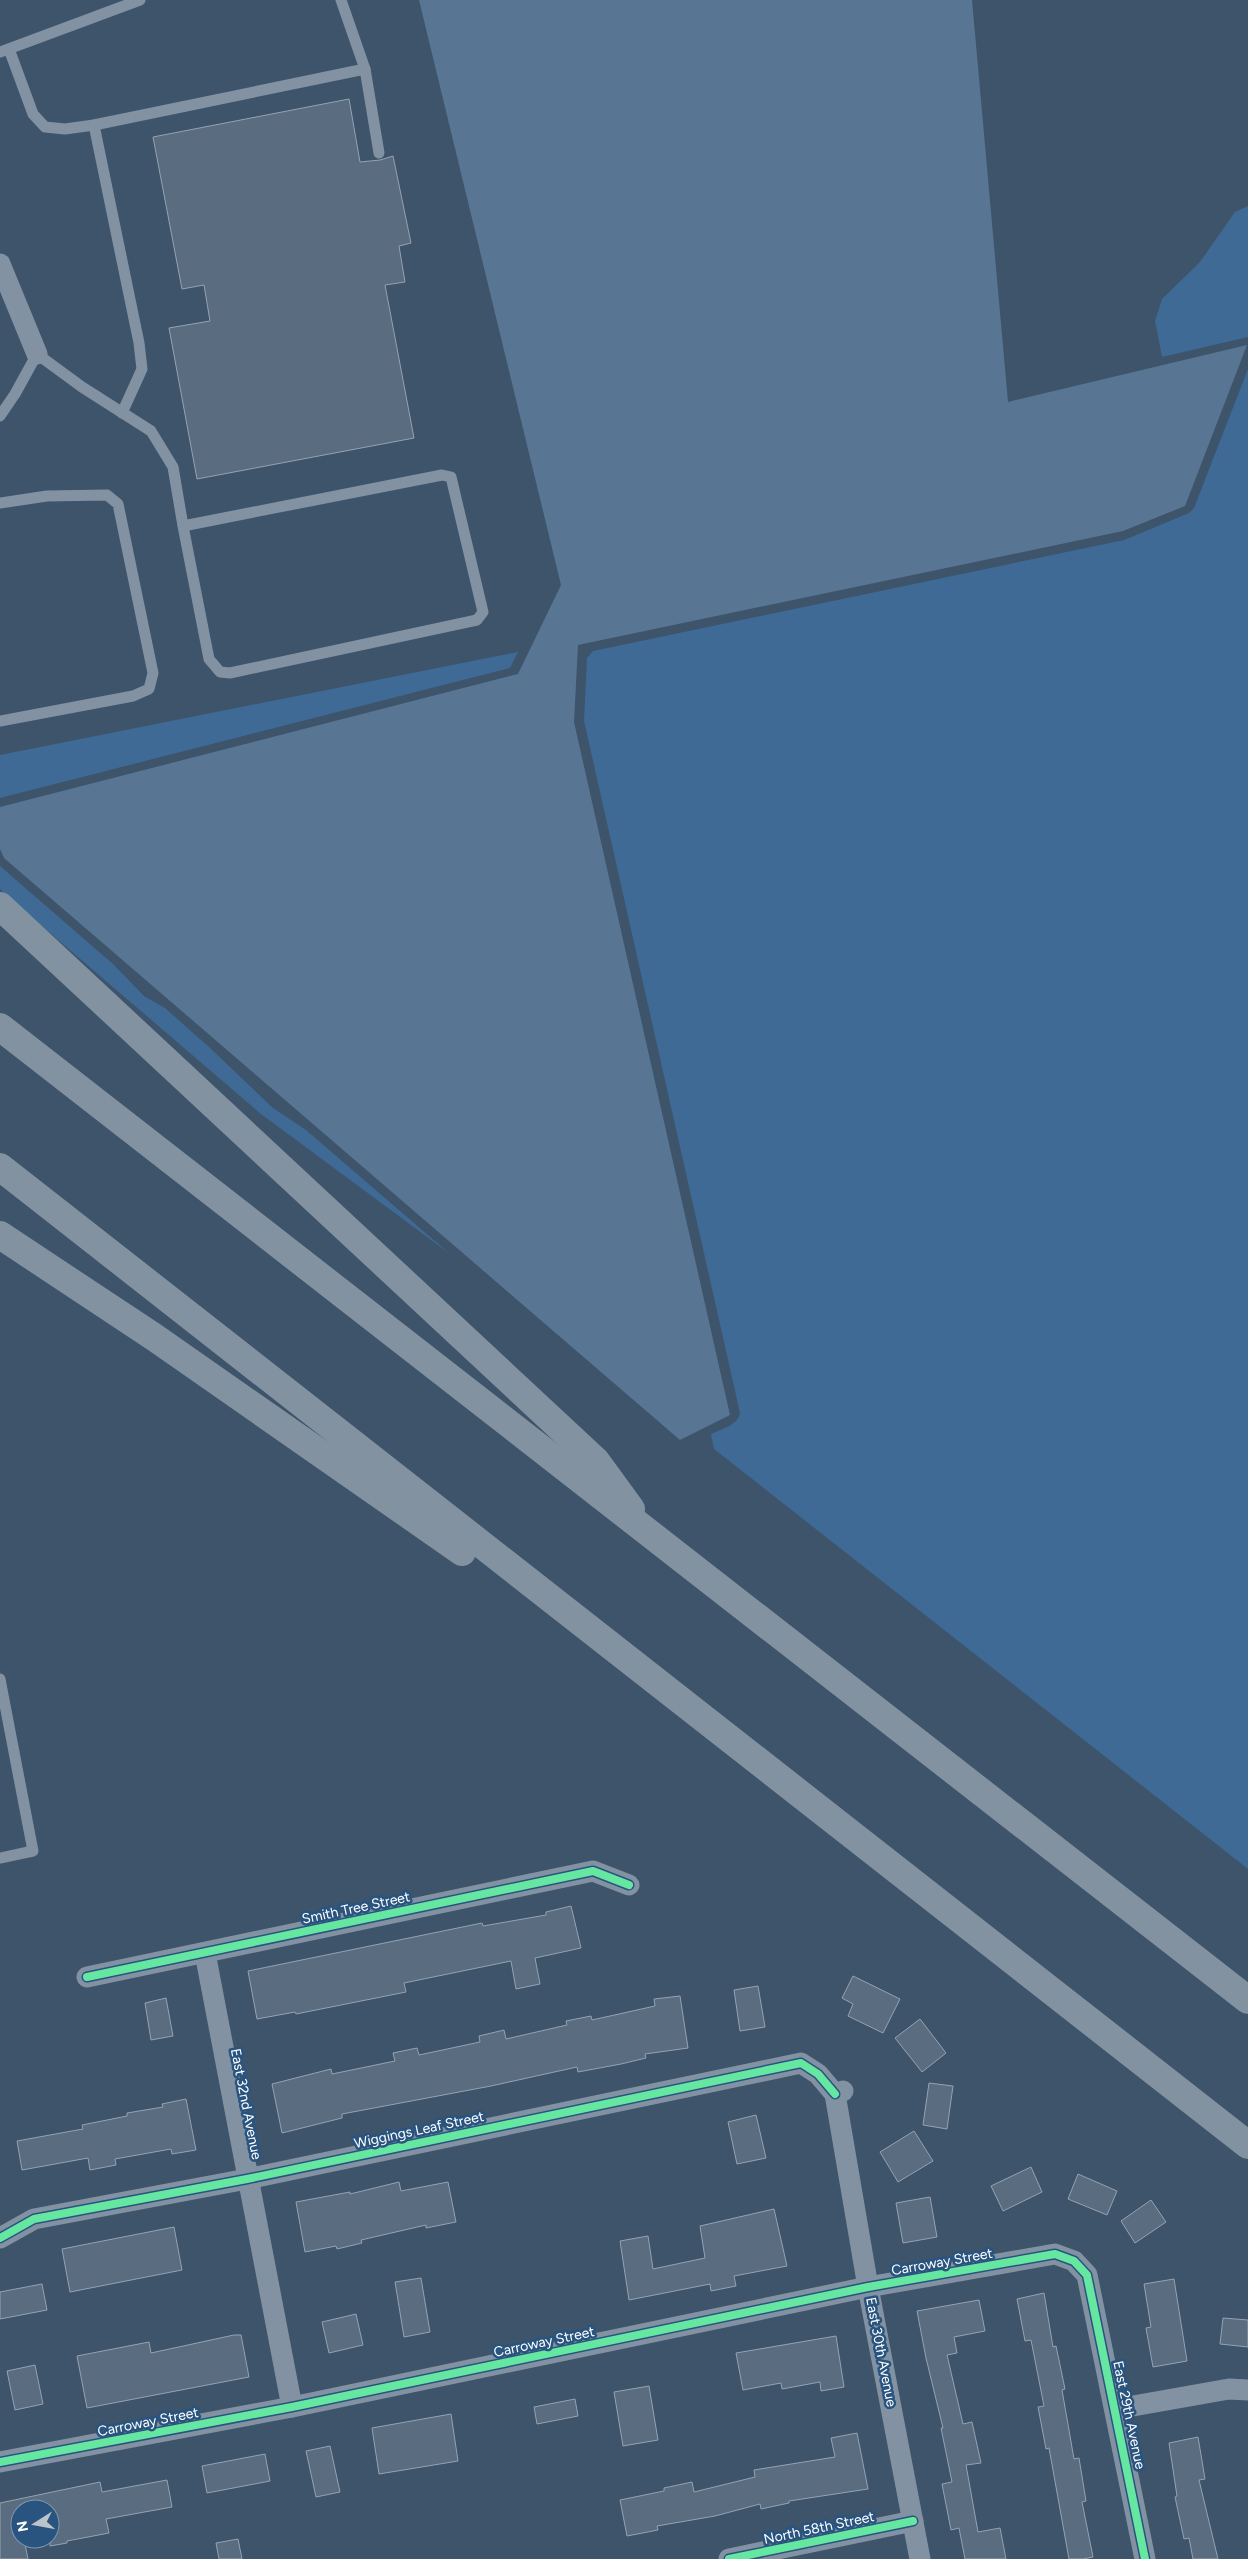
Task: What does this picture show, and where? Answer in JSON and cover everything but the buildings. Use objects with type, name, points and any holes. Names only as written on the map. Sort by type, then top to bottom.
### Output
[{"type":"highway","points":[[0,906],[596,1461],[650,1535]]},
{"type":"highway","points":[[0,1026],[1248,2000]]},
{"type":"highway","points":[[0,1168],[1248,2145]]},
{"type":"highway","points":[[0,1235],[154,1338],[682,1703]]},
{"type":"street","points":[[0,264],[36,354]]},
{"type":"street","name":"Smith Tree Street","points":[[87,1976],[206,1953],[593,1871],[629,1885]]},
{"type":"street","name":"East 32nd Avenue","points":[[206,1953],[247,2179],[292,2407]]},
{"type":"street","name":"Wiggings Leaf Street","points":[[0,2238],[34,2219],[247,2179],[801,2064],[818,2074],[839,2092]]},
{"type":"street","name":"East 30th Avenue","points":[[839,2092],[868,2287],[920,2559]]},
{"type":"street","name":"Carroway Street","points":[[0,2462],[292,2407],[868,2287],[1055,2254],[1074,2261],[1087,2275]]},
{"type":"street","name":"East 29th Avenue","points":[[1087,2275],[1116,2409],[1145,2559]]},
{"type":"street","points":[[1116,2409],[1230,2389],[1248,2390]]},
{"type":"street","name":"North 58th Street","points":[[729,2559],[913,2521]]},
{"type":"lane","points":[[140,0],[4,51],[32,114],[45,127],[65,129],[94,125],[365,69]]},
{"type":"lane","points":[[341,0],[365,69],[379,153]]},
{"type":"lane","points":[[94,125],[139,343],[142,369],[122,412]]},
{"type":"lane","points":[[0,416],[15,394],[36,354],[151,431],[173,467],[183,526],[210,659],[220,672],[230,673],[477,620],[483,612],[451,477],[442,475],[183,526]]},
{"type":"lane","points":[[0,504],[48,496],[107,496],[118,504],[153,673],[149,689],[132,696],[0,721]]},
{"type":"lane","points":[[0,1681],[4,1722],[33,1851],[0,1858]]},
{"type":"shaded area","points":[[419,0],[972,0],[1008,402],[1247,345],[1185,506],[1123,531],[578,645],[574,722],[730,1415],[680,1440],[4,858],[0,849],[0,807],[518,674],[561,585]]},
{"type":"shaded area","points":[[1248,206],[1248,337],[1162,357],[1155,321],[1162,299],[1200,262],[1235,212]]},
{"type":"shaded area","points":[[1248,369],[1248,1869],[714,1449],[711,1434],[733,1424],[740,1413],[584,721],[587,658],[593,651],[1124,540],[1189,513],[1194,508]]},
{"type":"shaded area","points":[[518,652],[510,668],[0,798],[0,755]]},
{"type":"shaded area","points":[[0,866],[113,964],[144,996],[165,1008],[209,1047],[273,1108],[306,1130],[450,1254],[261,1114],[8,897],[0,889]]},
{"type":"cycle path","points":[[87,1977],[593,1871],[629,1885]]},
{"type":"cycle path","points":[[0,2238],[34,2219],[247,2179],[801,2063],[818,2074],[835,2094]]},
{"type":"cycle path","points":[[0,2462],[292,2407],[868,2287],[1055,2254],[1074,2261],[1087,2275],[1145,2559]]},
{"type":"cycle path","points":[[729,2559],[913,2521]]}]
